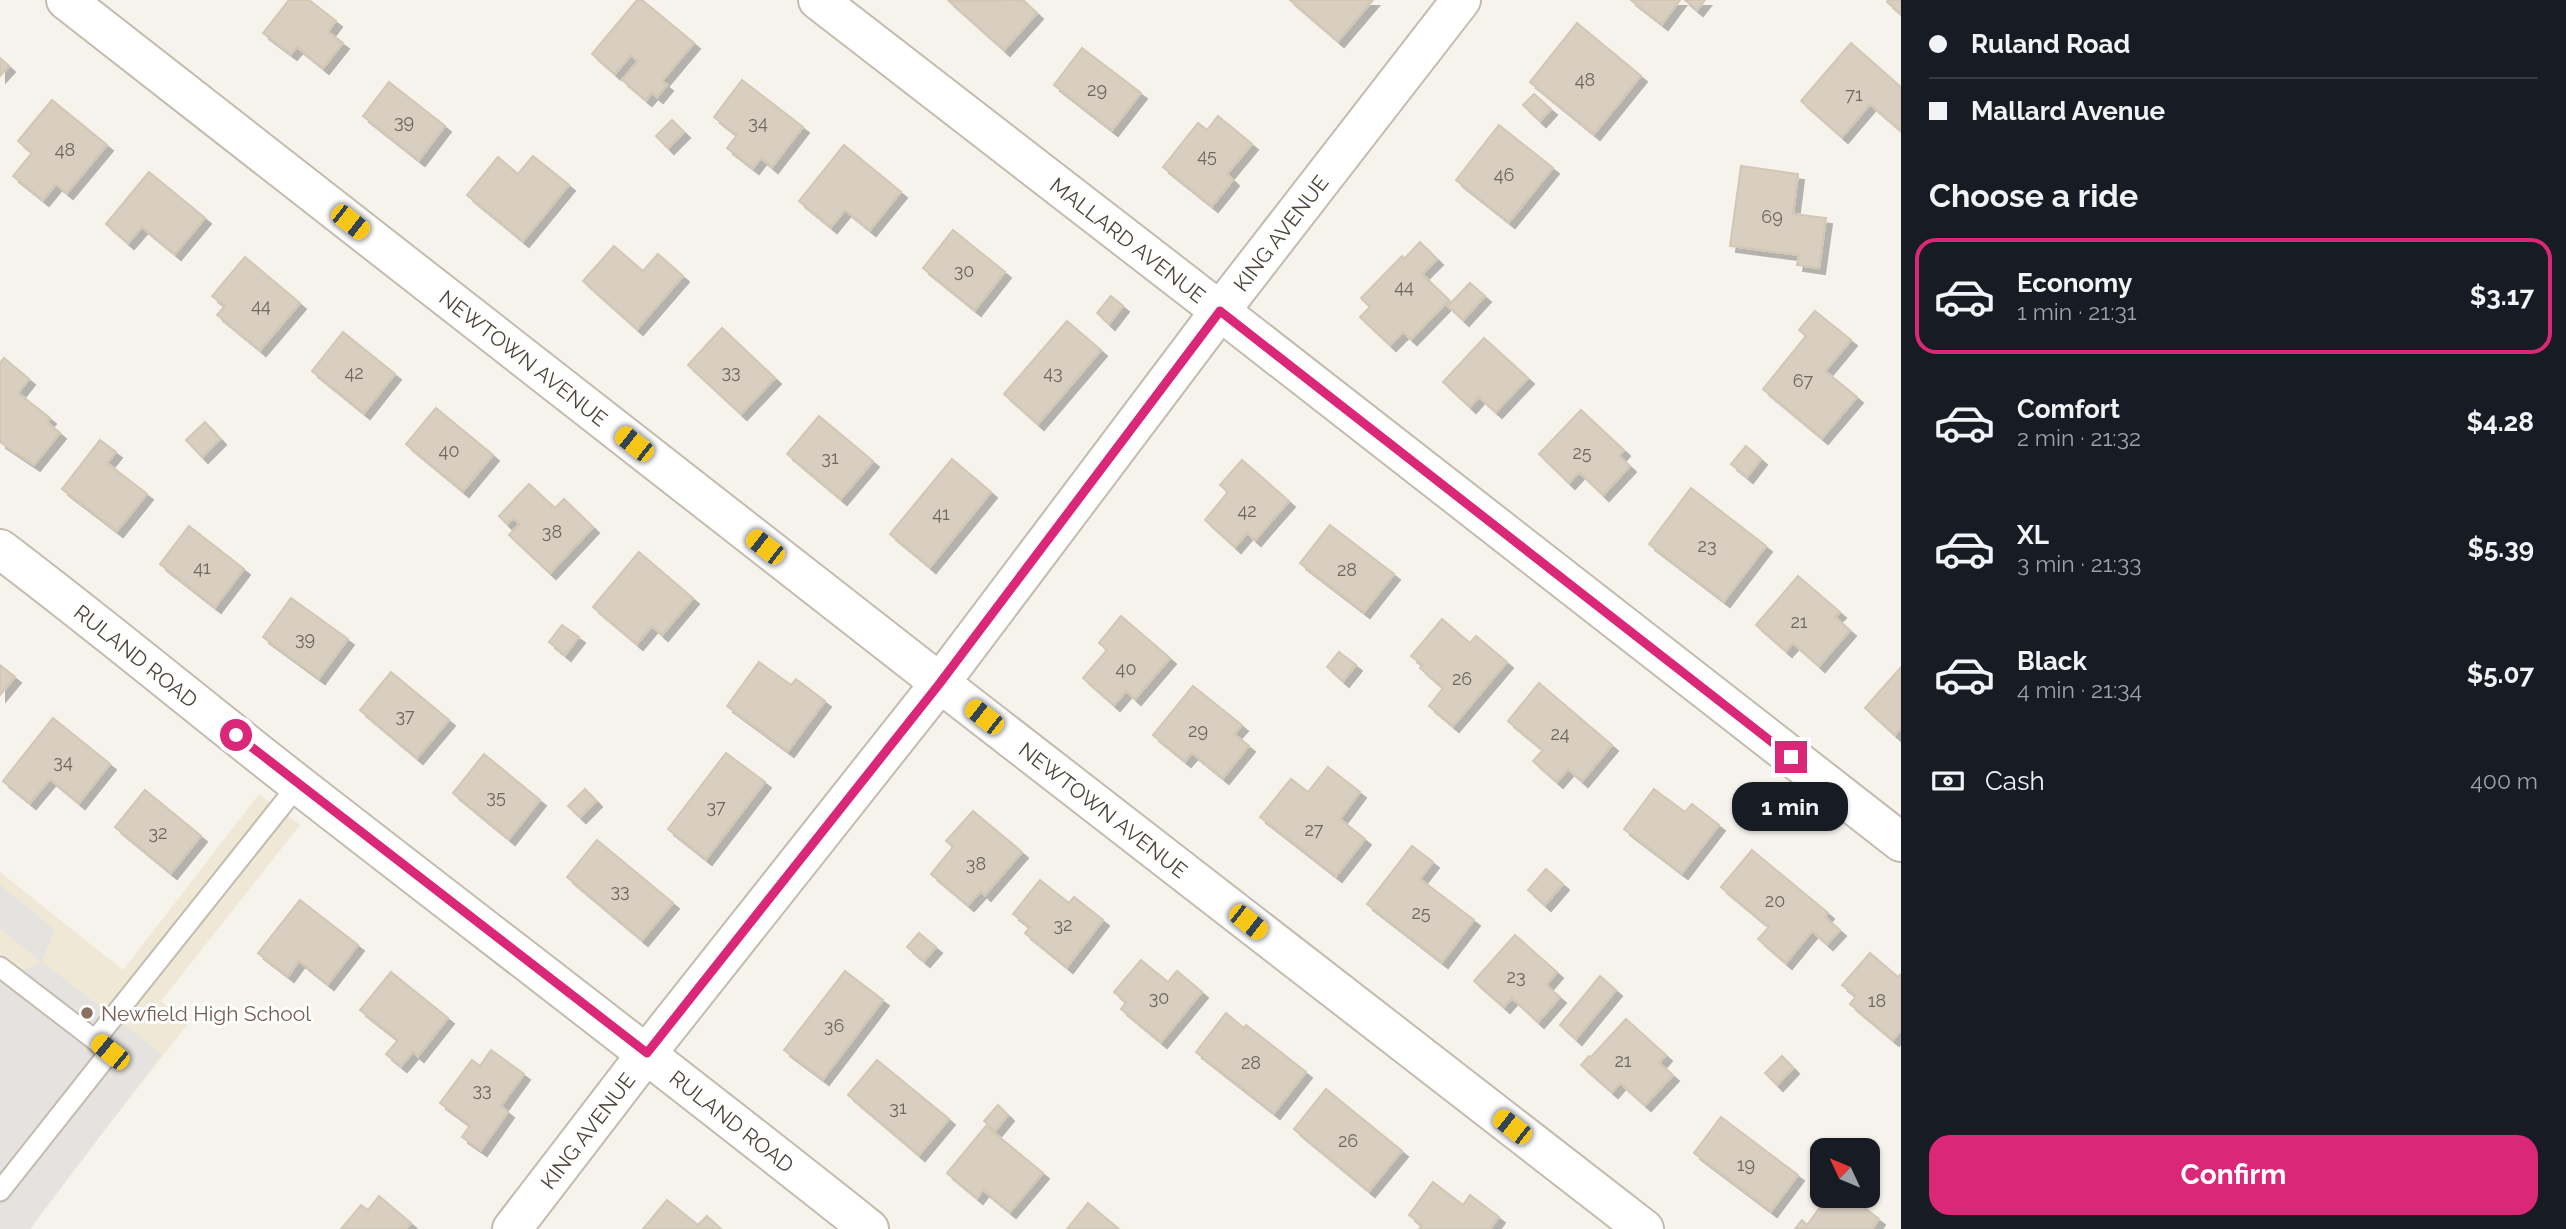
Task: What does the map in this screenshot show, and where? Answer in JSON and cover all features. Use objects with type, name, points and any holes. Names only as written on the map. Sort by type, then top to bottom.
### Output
[{"type":"street","name":"NEWTOWN AVENUE","points":[[66,0],[1644,1229]]},
{"type":"street","name":"MALLARD AVENUE","points":[[818,0],[1901,842]]},
{"type":"street","name":"KING AVENUE","points":[[512,1229],[647,1053],[940,683],[1220,311],[1461,0]]},
{"type":"street","name":"RULAND ROAD","points":[[0,549],[298,785],[647,1053],[869,1229]]},
{"type":"lane","points":[[95,1040],[298,785]]},
{"type":"lane","points":[[0,967],[110,1052],[0,1191]]},
{"type":"shaded area","name":"Newfield High School","points":[[259,794],[300,825],[161,1001],[188,1024],[27,1229],[0,1229],[0,872],[123,970]]},
{"type":"shaded area","points":[[0,885],[54,929],[42,962],[162,1054],[30,1229],[0,1229],[0,982],[41,962],[0,928]]},
{"type":"building","points":[[289,0],[309,0],[336,21],[328,32],[343,43],[323,68],[297,47],[291,54],[263,33]]},
{"type":"building","points":[[637,0],[642,0],[694,43],[662,81],[667,85],[657,97],[652,93],[646,100],[622,80],[638,61],[631,55],[615,74],[592,54]]},
{"type":"building","points":[[1023,0],[1037,13],[1004,50],[949,1]]},
{"type":"building","points":[[1290,0],[1373,0],[1338,41]]},
{"type":"building","points":[[1631,0],[1680,0],[1662,24]]},
{"type":"building","points":[[1685,0],[1705,0],[1697,10]]},
{"type":"building","points":[[1901,0],[1901,14],[1887,2]]},
{"type":"building","points":[[1577,23],[1641,76],[1594,134],[1530,82]]},
{"type":"building","points":[[1851,43],[1901,87],[1901,131],[1870,104],[1842,137],[1801,101]]},
{"type":"building","points":[[1082,48],[1141,93],[1112,130],[1054,85]]},
{"type":"building","points":[[0,58],[9,66],[0,76]]},
{"type":"building","points":[[742,80],[803,127],[772,167],[761,158],[753,168],[727,148],[737,135],[714,117]]},
{"type":"building","points":[[389,82],[445,126],[419,160],[363,116]]},
{"type":"building","points":[[1534,94],[1551,109],[1540,121],[1523,105]]},
{"type":"building","points":[[52,100],[107,145],[67,193],[56,184],[43,200],[13,176],[32,153],[18,141]]},
{"type":"building","points":[[1218,116],[1252,144],[1227,174],[1233,180],[1212,206],[1163,167],[1198,123],[1207,130]]},
{"type":"building","points":[[672,120],[684,132],[668,148],[656,136]]},
{"type":"building","points":[[1499,125],[1553,168],[1509,222],[1456,180]]},
{"type":"building","points":[[844,145],[901,192],[870,230],[845,210],[831,227],[799,201]]},
{"type":"building","points":[[533,156],[569,185],[523,241],[467,195],[498,157],[518,174]]},
{"type":"building","points":[[1741,166],[1798,174],[1793,214],[1826,218],[1819,268],[1797,265],[1799,255],[1730,246]]},
{"type":"building","points":[[149,172],[205,218],[175,254],[142,227],[128,243],[106,224]]},
{"type":"building","points":[[953,230],[1005,272],[975,310],[923,268]]},
{"type":"building","points":[[1420,242],[1437,259],[1422,274],[1449,300],[1411,339],[1403,332],[1390,345],[1360,317],[1370,307],[1361,298],[1402,256],[1404,259]]},
{"type":"building","points":[[614,246],[643,271],[658,254],[683,276],[637,329],[583,281]]},
{"type":"building","points":[[245,257],[300,303],[260,350],[217,315],[225,306],[212,296]]},
{"type":"building","points":[[1470,283],[1485,296],[1463,320],[1448,306]]},
{"type":"building","points":[[1111,296],[1123,306],[1109,324],[1097,313]]},
{"type":"building","points":[[1815,311],[1851,340],[1825,371],[1857,397],[1822,438],[1763,389],[1806,336],[1799,330]]},
{"type":"building","points":[[1067,321],[1101,350],[1038,424],[1004,394]]},
{"type":"building","points":[[722,328],[775,378],[741,414],[688,365]]},
{"type":"building","points":[[343,332],[395,374],[364,413],[312,371]]},
{"type":"building","points":[[1484,338],[1528,378],[1496,412],[1479,397],[1470,407],[1443,382]]},
{"type":"building","points":[[4,358],[29,379],[18,393],[50,418],[47,422],[60,433],[34,465],[0,442],[0,363]]},
{"type":"building","points":[[436,408],[493,455],[463,491],[406,444]]},
{"type":"building","points":[[1581,410],[1624,450],[1619,456],[1630,466],[1603,495],[1579,472],[1569,483],[1539,454]]},
{"type":"building","points":[[819,416],[873,461],[841,499],[787,454]]},
{"type":"building","points":[[205,422],[220,439],[202,457],[186,440]]},
{"type":"building","points":[[100,440],[116,452],[107,463],[147,494],[117,531],[62,489]]},
{"type":"building","points":[[1746,446],[1761,459],[1747,477],[1731,464]]},
{"type":"building","points":[[952,459],[991,492],[930,567],[890,534]]},
{"type":"building","points":[[1242,460],[1289,501],[1255,540],[1247,533],[1235,547],[1205,520],[1228,492],[1220,485]]},
{"type":"building","points":[[529,484],[555,508],[564,499],[593,527],[550,573],[509,535],[520,524],[513,518],[507,524],[499,516]]},
{"type":"building","points":[[1691,488],[1766,546],[1724,601],[1649,544]]},
{"type":"building","points":[[1330,525],[1394,574],[1364,612],[1300,563]]},
{"type":"building","points":[[189,526],[244,569],[215,607],[160,564]]},
{"type":"building","points":[[639,552],[693,598],[662,635],[652,626],[637,644],[593,607]]},
{"type":"building","points":[[1798,576],[1840,612],[1835,617],[1850,630],[1819,666],[1793,643],[1786,651],[1756,625]]},
{"type":"building","points":[[291,598],[348,639],[319,678],[263,637]]},
{"type":"building","points":[[1121,616],[1170,658],[1135,699],[1126,691],[1114,705],[1083,678],[1107,650],[1099,643]]},
{"type":"building","points":[[1442,619],[1470,643],[1476,636],[1507,662],[1453,726],[1429,706],[1443,688],[1420,668],[1423,665],[1411,656]]},
{"type":"building","points":[[562,625],[579,637],[565,655],[549,642]]},
{"type":"building","points":[[1339,652],[1356,665],[1343,681],[1327,667]]},
{"type":"building","points":[[759,662],[791,685],[796,679],[825,701],[788,751],[727,706]]},
{"type":"building","points":[[0,665],[15,677],[0,695]]},
{"type":"building","points":[[1901,667],[1901,728],[1895,735],[1865,708]]},
{"type":"building","points":[[391,672],[449,720],[417,758],[360,710]]},
{"type":"building","points":[[1539,683],[1612,745],[1582,781],[1568,769],[1557,782],[1533,761],[1543,750],[1508,721]]},
{"type":"building","points":[[1193,686],[1242,725],[1234,734],[1249,746],[1223,778],[1192,753],[1185,761],[1153,735]]},
{"type":"building","points":[[53,718],[110,764],[79,803],[50,779],[30,803],[3,781]]},
{"type":"building","points":[[726,753],[765,782],[706,859],[668,829]]},
{"type":"building","points":[[484,754],[540,800],[509,839],[453,793]]},
{"type":"building","points":[[1328,767],[1360,792],[1340,819],[1365,839],[1336,876],[1260,817],[1291,779],[1308,792]]},
{"type":"building","points":[[585,789],[596,801],[580,817],[568,806]]},
{"type":"building","points":[[1654,789],[1685,812],[1692,804],[1719,825],[1682,873],[1624,829]]},
{"type":"building","points":[[145,790],[201,836],[171,873],[115,827]]},
{"type":"building","points":[[973,811],[1022,852],[985,895],[981,891],[968,905],[931,874],[953,847],[946,841]]},
{"type":"building","points":[[597,840],[673,903],[642,940],[567,877]]},
{"type":"building","points":[[1412,846],[1433,862],[1420,879],[1474,920],[1442,962],[1367,904]]},
{"type":"building","points":[[1752,850],[1828,913],[1825,917],[1840,930],[1827,944],[1812,931],[1786,963],[1758,939],[1769,927],[1721,887]]},
{"type":"building","points":[[1546,869],[1563,884],[1545,905],[1528,890]]},
{"type":"building","points":[[1040,880],[1069,903],[1074,897],[1103,920],[1067,967],[1025,933],[1030,927],[1013,914]]},
{"type":"building","points":[[300,900],[358,945],[328,984],[299,961],[288,976],[258,953]]},
{"type":"building","points":[[919,933],[936,947],[924,961],[907,947]]},
{"type":"building","points":[[1515,935],[1557,972],[1546,985],[1560,997],[1538,1022],[1512,998],[1504,1007],[1474,981]]},
{"type":"building","points":[[1870,953],[1898,977],[1901,974],[1901,1030],[1893,1040],[1850,1004],[1856,996],[1842,985]]},
{"type":"building","points":[[1141,960],[1168,982],[1177,971],[1202,992],[1161,1042],[1121,1009],[1126,1002],[1114,992]]},
{"type":"building","points":[[845,971],[883,1000],[823,1079],[784,1050]]},
{"type":"building","points":[[391,972],[448,1018],[418,1056],[413,1052],[401,1066],[386,1054],[398,1040],[360,1010]]},
{"type":"building","points":[[1600,976],[1616,990],[1576,1039],[1560,1025]]},
{"type":"building","points":[[1226,1013],[1244,1028],[1246,1025],[1306,1072],[1274,1113],[1196,1052]]},
{"type":"building","points":[[1626,1019],[1666,1055],[1659,1063],[1673,1075],[1645,1105],[1620,1083],[1612,1092],[1581,1065]]},
{"type":"building","points":[[491,1050],[524,1074],[501,1106],[508,1112],[481,1150],[462,1137],[470,1125],[440,1103],[472,1060],[480,1066]]},
{"type":"building","points":[[1782,1056],[1793,1068],[1777,1085],[1765,1073]]},
{"type":"building","points":[[877,1060],[949,1119],[919,1155],[848,1095]]},
{"type":"building","points":[[1326,1089],[1402,1151],[1369,1191],[1294,1129]]},
{"type":"building","points":[[998,1105],[1008,1115],[995,1131],[984,1121]]},
{"type":"building","points":[[1721,1117],[1798,1175],[1771,1211],[1694,1153]]},
{"type":"building","points":[[986,1126],[1043,1173],[1010,1212],[983,1190],[977,1198],[947,1173]]},
{"type":"building","points":[[1433,1182],[1463,1205],[1470,1195],[1499,1217],[1490,1229],[1419,1229],[1422,1225],[1409,1215]]},
{"type":"building","points":[[379,1196],[411,1223],[406,1229],[341,1229],[361,1205],[368,1210]]},
{"type":"building","points":[[667,1200],[698,1225],[707,1216],[721,1229],[643,1229]]},
{"type":"building","points":[[1088,1203],[1119,1229],[1067,1229]]},
{"type":"building","points":[[1819,1208],[1865,1208],[1879,1219],[1872,1229],[1795,1229],[1802,1220],[1807,1225]]},
{"type":"place","name":"Newfield High School","points":[[87,1013]]},
{"type":"route","points":[[236,735],[647,1053],[940,683],[1220,311],[1791,757]]}]
